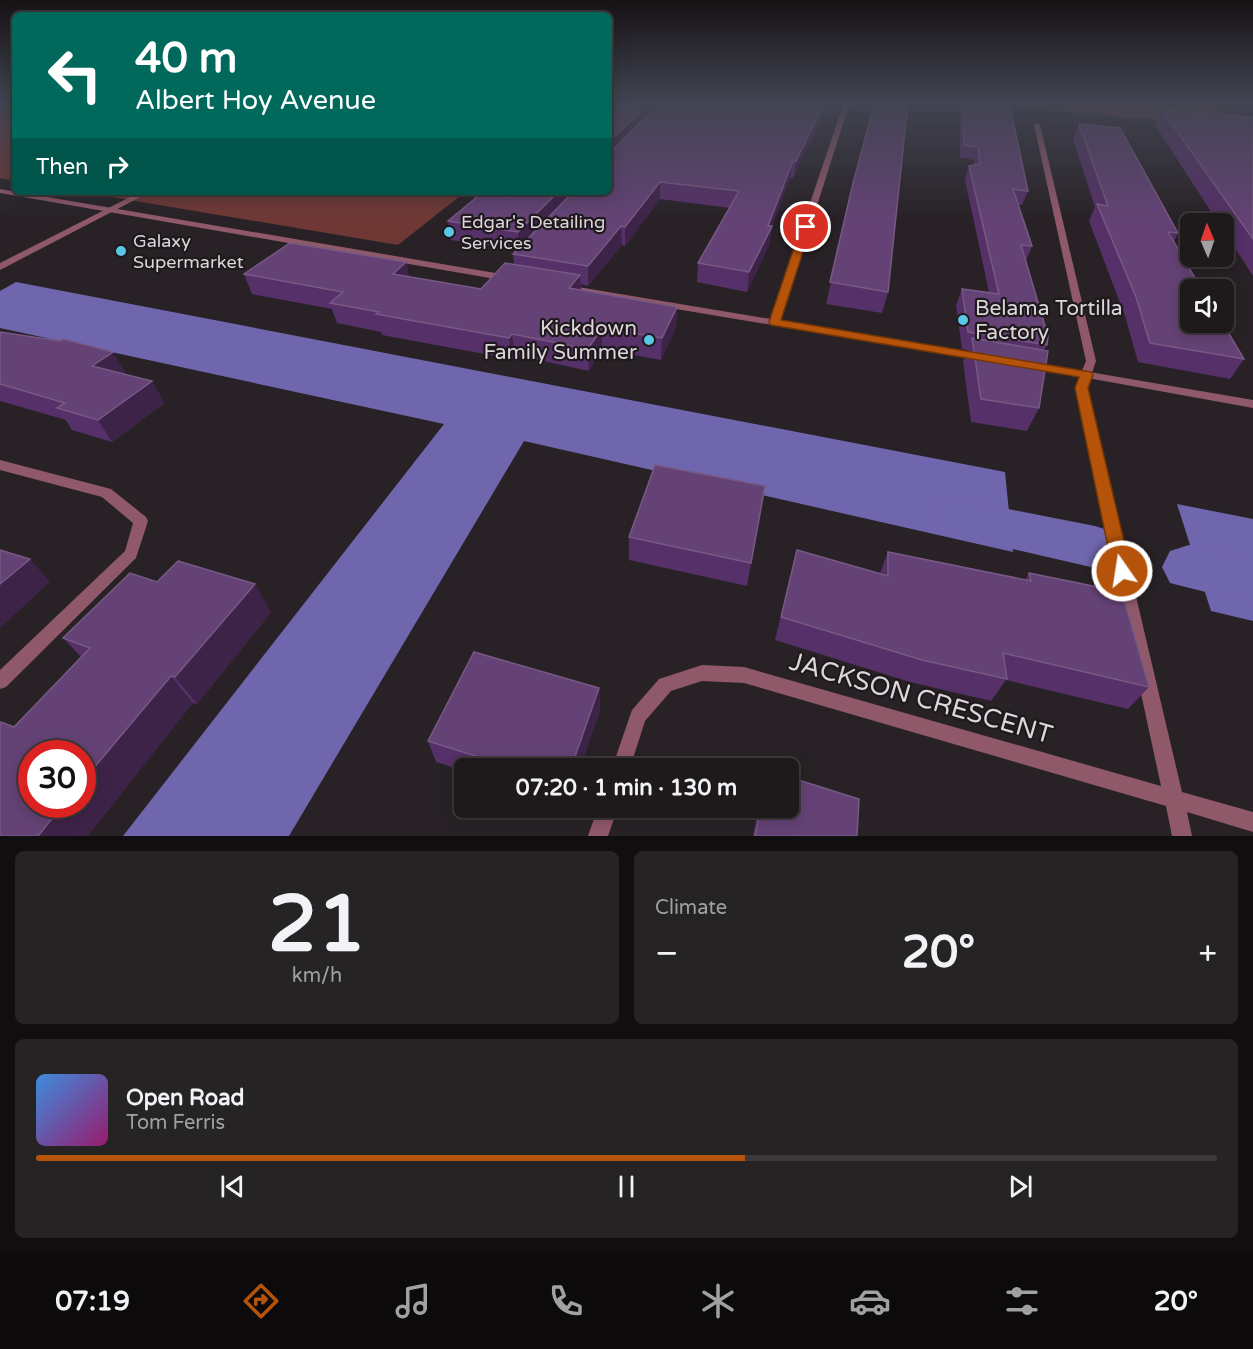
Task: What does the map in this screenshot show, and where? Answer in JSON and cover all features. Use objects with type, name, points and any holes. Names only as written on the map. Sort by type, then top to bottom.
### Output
[{"type":"street","points":[[775,322],[834,141]]},
{"type":"street","points":[[1041,141],[1091,362],[1081,388],[1182,836]]},
{"type":"street","points":[[24,195],[515,279]]},
{"type":"street","points":[[0,267],[140,195]]},
{"type":"street","points":[[503,278],[513,267]]},
{"type":"street","points":[[550,285],[996,359]]},
{"type":"street","points":[[1018,363],[1253,404]]},
{"type":"street","points":[[0,465],[106,493],[141,521],[131,554],[0,681]]},
{"type":"street","name":"JACKSON CRESCENT","points":[[624,758],[638,716],[665,685],[702,672],[744,675],[1253,822]]},
{"type":"street","points":[[598,836],[604,818]]},
{"type":"shaded area","points":[[0,141],[12,141],[12,180],[0,178]]},
{"type":"shaded area","points":[[100,195],[461,195],[398,245]]},
{"type":"shaded area","points":[[16,282],[1005,472],[1013,552],[524,441],[289,836],[123,836],[444,424],[0,328],[0,291]]},
{"type":"shaded area","points":[[1177,504],[1253,519],[1253,621],[1211,611]]},
{"type":"building","points":[[622,141],[806,141],[796,161],[793,161],[768,226],[772,226],[749,272],[698,263],[739,191],[660,182],[625,227],[621,226],[588,266],[513,254],[570,195],[612,195],[612,151]]},
{"type":"building","points":[[864,141],[904,141],[888,292],[830,282]]},
{"type":"building","points":[[964,141],[1017,141],[1028,191],[1013,189],[1032,246],[1021,245],[1048,336],[1047,345],[968,332],[962,289],[999,294],[969,166],[980,164],[978,147],[964,145]]},
{"type":"building","points":[[1085,141],[1127,141],[1178,233],[1168,232],[1180,252],[1180,267],[1189,267],[1196,279],[1180,279],[1180,333],[1229,333],[1244,359],[1150,343],[1136,297],[1097,204],[1108,206]]},
{"type":"building","points":[[1184,141],[1253,141],[1253,239]]},
{"type":"building","points":[[479,195],[555,195],[518,232],[448,221]]},
{"type":"building","points":[[290,243],[406,262],[393,274],[481,289],[505,263],[580,275],[569,288],[677,307],[662,338],[602,328],[588,349],[512,334],[509,338],[376,314],[379,312],[330,303],[343,292],[244,274]]},
{"type":"building","points":[[0,332],[60,341],[63,339],[113,352],[92,366],[152,381],[98,420],[57,408],[65,403],[0,384]]},
{"type":"building","points":[[972,338],[1048,351],[1039,408],[981,399]]},
{"type":"building","points":[[655,465],[765,486],[751,563],[629,537]]},
{"type":"building","points":[[0,550],[30,559],[0,584]]},
{"type":"building","points":[[797,550],[888,576],[888,552],[1031,581],[1029,573],[1122,592],[1149,687],[1003,653],[1007,679],[922,660],[781,617]]},
{"type":"building","points":[[178,561],[255,584],[175,677],[171,676],[96,765],[96,740],[18,740],[18,818],[53,818],[38,836],[0,836],[0,723],[14,727],[90,648],[63,638],[130,573],[157,582]]},
{"type":"building","points":[[474,652],[599,688],[574,758],[482,758],[428,741]]},
{"type":"building","points":[[799,780],[859,799],[857,836],[755,836],[759,818],[799,818]]},
{"type":"waterway","points":[[952,517],[1095,547]]},
{"type":"waterway","points":[[1189,567],[1253,581]]},
{"type":"place","name":"Edgar's Detailing Services","points":[[449,232]]},
{"type":"place","name":"Galaxy Supermarket","points":[[121,251]]},
{"type":"place","name":"Belama Tortilla Factory","points":[[963,320]]},
{"type":"place","name":"Kickdown Family Summer","points":[[649,340]]},
{"type":"route","points":[[806,227],[775,322],[1086,375],[1081,388],[1122,571]]}]
